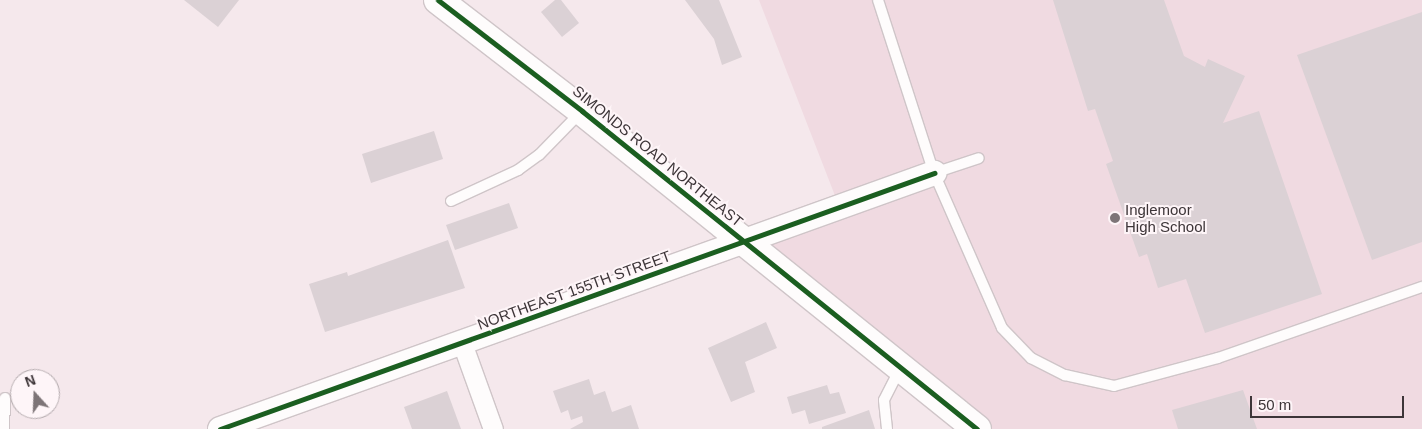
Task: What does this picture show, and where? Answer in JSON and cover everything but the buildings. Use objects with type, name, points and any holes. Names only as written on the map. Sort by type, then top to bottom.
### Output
[{"type":"main road","name":"SIMONDS ROAD NORTHEAST","points":[[438,0],[582,111],[977,429]]},
{"type":"street","name":"NORTHEAST 155TH STREET","points":[[220,429],[259,423],[462,343],[934,173]]},
{"type":"street","points":[[462,343],[493,429]]},
{"type":"lane","points":[[878,0],[934,173],[1002,328],[1031,358],[1065,375],[1114,386],[1218,358],[1422,287]]},
{"type":"lane","points":[[452,201],[518,170],[546,149],[582,111]]},
{"type":"lane","points":[[934,173],[979,158]]},
{"type":"lane","points":[[886,429],[884,400],[901,368]]},
{"type":"lane","points":[[4,429],[5,398]]},
{"type":"shaded area","name":"Inglemoor High School","points":[[759,0],[1422,0],[1422,429],[977,429],[746,243],[839,206]]},
{"type":"cycle path","points":[[438,0],[582,111],[977,429]]},
{"type":"cycle path","points":[[220,429],[934,173]]},
{"type":"place","name":"Inglemoor High School","points":[[1115,218]]}]
